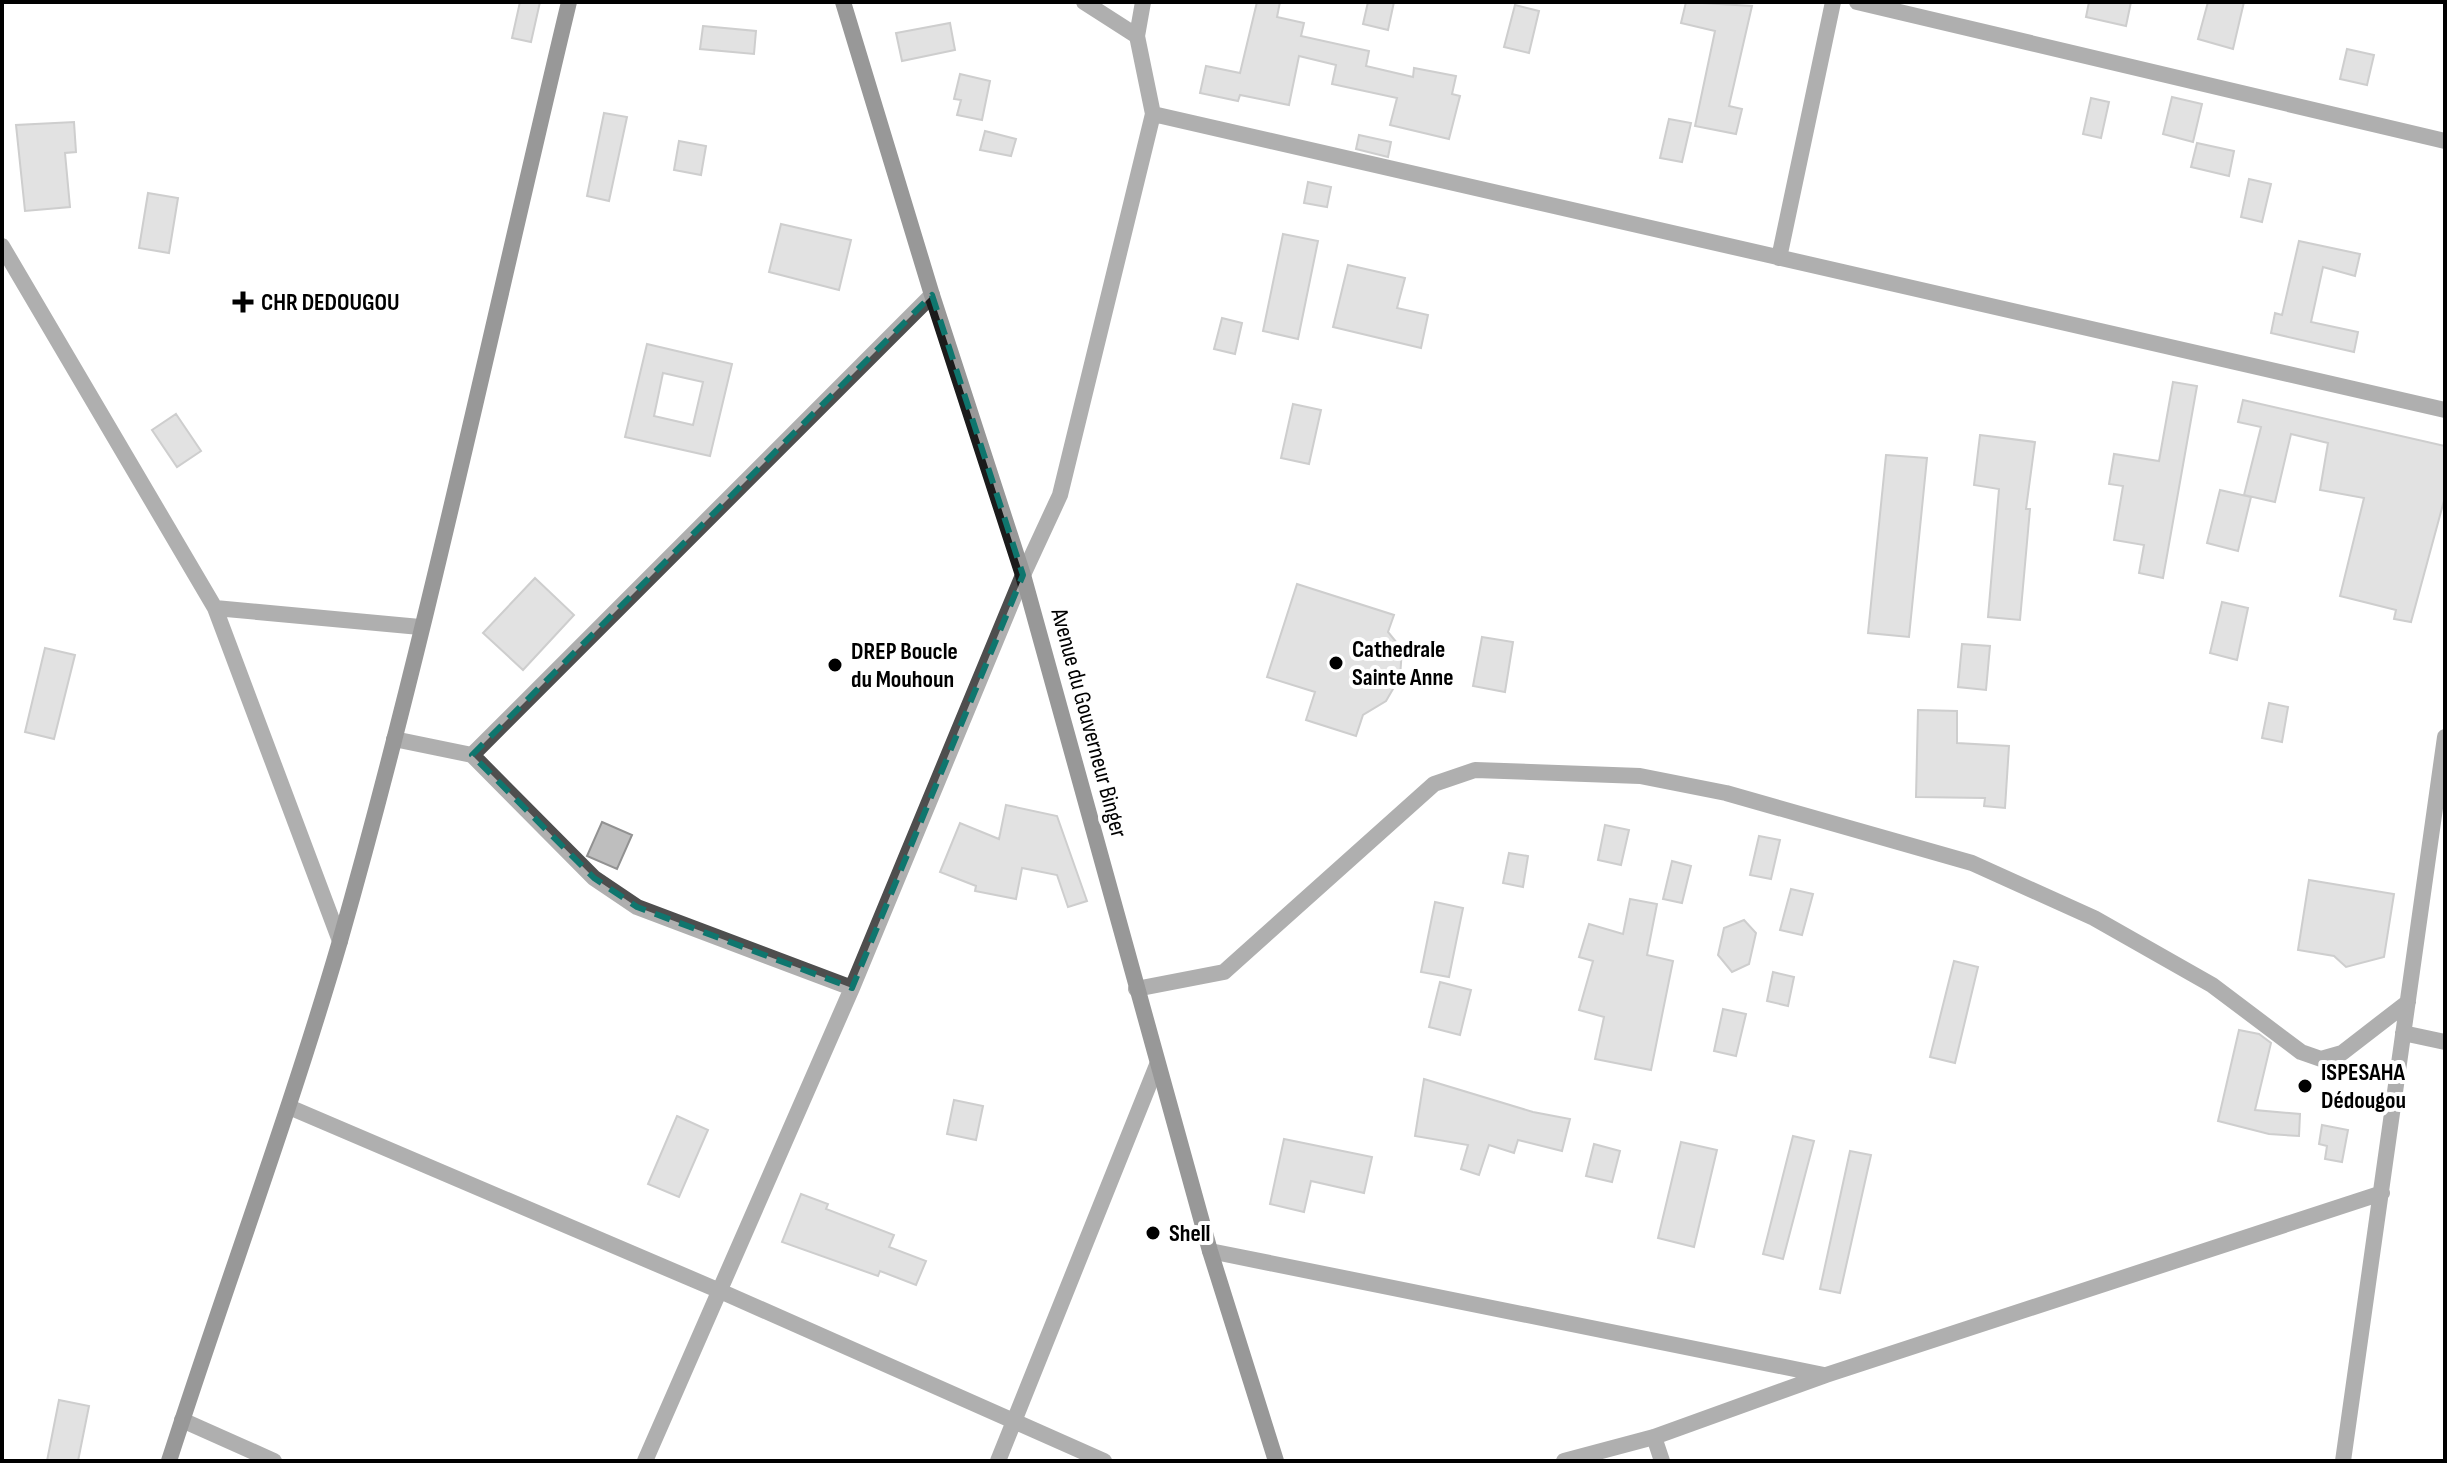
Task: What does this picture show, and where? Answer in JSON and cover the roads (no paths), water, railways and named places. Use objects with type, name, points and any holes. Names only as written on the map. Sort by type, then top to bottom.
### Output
[{"type":"main road","points":[[169,1461],[289,1107],[340,941],[394,739],[569,2]]},
{"type":"main road","name":"Avenue du Gouverneur Binger","points":[[843,2],[932,295],[1023,575],[1210,1251],[1276,1461]]},
{"type":"street","points":[[1084,2],[1137,36]]},
{"type":"street","points":[[645,1461],[852,988],[1023,575],[1060,495],[1153,114],[1137,36],[1143,2]]},
{"type":"street","points":[[1779,258],[1833,2]]},
{"type":"street","points":[[1857,2],[2445,141]]},
{"type":"street","points":[[1153,114],[2445,410]]},
{"type":"street","points":[[2,246],[215,608],[340,941]]},
{"type":"street","points":[[472,755],[932,295]]},
{"type":"street","points":[[215,608],[420,627]]},
{"type":"street","points":[[2343,1461],[2403,1033],[2440,814],[2445,737]]},
{"type":"street","points":[[394,739],[472,755],[594,878],[637,907],[852,988]]},
{"type":"street","points":[[1136,989],[1224,972],[1434,784],[1475,770],[1513,769],[1640,776],[1712,790],[1972,863],[2094,918],[2199,977],[2301,1052],[2321,1059],[2342,1053],[2408,1002]]},
{"type":"street","points":[[2403,1033],[2445,1042]]},
{"type":"street","points":[[998,1461],[1157,1065]]},
{"type":"street","points":[[289,1107],[1015,1419],[1104,1461]]},
{"type":"street","points":[[1564,1461],[1654,1437],[1826,1375],[2382,1193]]},
{"type":"street","points":[[1210,1251],[1826,1375]]},
{"type":"street","points":[[182,1420],[274,1461]]},
{"type":"street","points":[[1654,1437],[1662,1461]]},
{"type":"place","name":"CHR DEDOUGOU","points":[[243,302]]},
{"type":"place","name":"Cathedrale Sainte Anne","points":[[1336,663]]},
{"type":"place","name":"DREP Boucle du Mouhoun","points":[[835,665]]},
{"type":"place","name":"ISPESAHA Dédougou","points":[[2305,1086]]},
{"type":"place","name":"Shell","points":[[1153,1233]]}]
